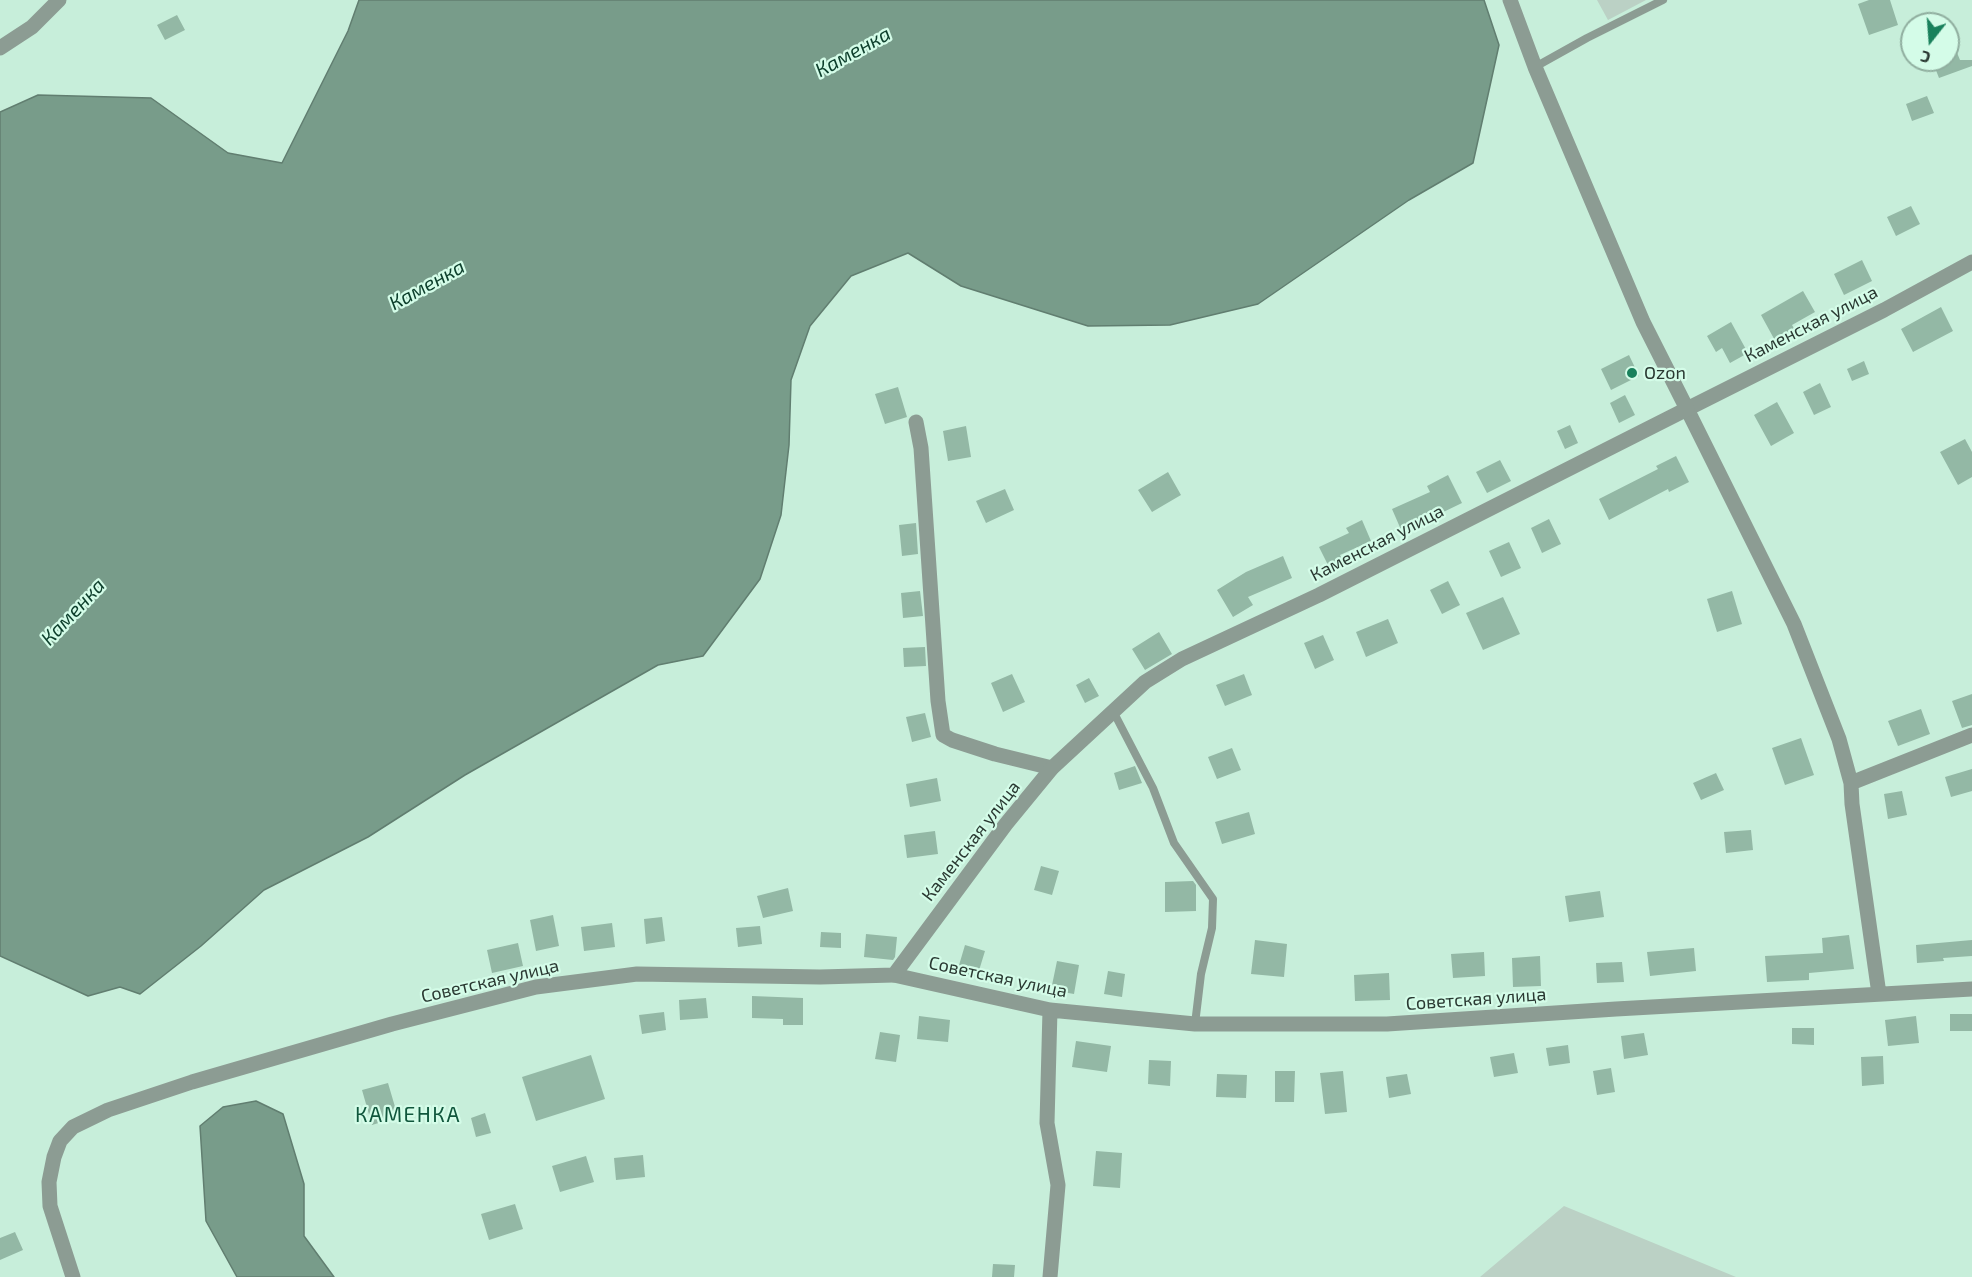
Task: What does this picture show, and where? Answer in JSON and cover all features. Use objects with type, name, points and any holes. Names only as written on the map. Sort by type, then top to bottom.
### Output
[{"type":"street","points":[[0,48],[32,27],[59,0]]},
{"type":"street","points":[[1510,0],[1534,67],[1643,322],[1794,624],[1839,739],[1851,783],[1853,815],[1879,994]]},
{"type":"street","name":"Каменская улица","points":[[894,975],[1006,824],[1052,768],[1145,682],[1182,659],[1330,590],[1884,310],[1972,262]]},
{"type":"street","points":[[916,423],[921,448],[938,701],[943,735],[1004,756],[1052,768]]},
{"type":"street","points":[[1851,783],[1972,735]]},
{"type":"street","name":"Советская улица","points":[[73,1277],[50,1206],[49,1182],[60,1141],[73,1127],[108,1110],[192,1082],[381,1027],[536,987],[637,974],[820,977],[894,975],[1050,1010],[1195,1024],[1386,1024],[1972,989]]},
{"type":"street","points":[[1050,1010],[1047,1123],[1058,1185],[1050,1277]]},
{"type":"lane","points":[[1534,67],[1663,0]]},
{"type":"lane","points":[[1113,711],[1153,788],[1174,843],[1213,899],[1212,928],[1201,974],[1195,1024]]},
{"type":"shaded area","points":[[1597,0],[1646,0],[1608,20]]},
{"type":"shaded area","points":[[1564,1206],[1736,1277],[1480,1277]]},
{"type":"water","name":"Каменка","points":[[359,0],[1484,0],[1499,45],[1473,163],[1409,200],[1258,304],[1170,325],[1088,326],[961,286],[908,253],[851,276],[810,326],[791,380],[789,445],[781,515],[760,579],[703,656],[658,665],[465,775],[368,837],[264,890],[201,946],[140,994],[120,987],[88,996],[0,956],[0,112],[38,95],[151,98],[228,153],[282,163],[348,31]]},
{"type":"water","points":[[256,1101],[283,1114],[304,1184],[304,1236],[334,1277],[237,1277],[206,1221],[200,1126],[223,1107]]},
{"type":"building","points":[[1869,0],[1890,0],[1898,25],[1869,35],[1858,4]]},
{"type":"building","points":[[177,15],[185,30],[165,40],[157,25]]},
{"type":"building","points":[[1960,60],[1972,60],[1972,66],[1960,70]]},
{"type":"building","points":[[1937,72],[1956,72],[1939,78]]},
{"type":"building","points":[[1927,96],[1934,113],[1912,121],[1906,104]]},
{"type":"building","points":[[1911,206],[1920,224],[1896,236],[1887,217]]},
{"type":"building","points":[[1862,260],[1872,281],[1844,295],[1834,274]]},
{"type":"building","points":[[1803,291],[1815,312],[1792,325],[1798,335],[1778,346],[1761,315]]},
{"type":"building","points":[[1941,307],[1953,331],[1913,352],[1901,329]]},
{"type":"building","points":[[1731,322],[1748,353],[1730,363],[1722,348],[1716,352],[1707,336]]},
{"type":"building","points":[[1629,355],[1639,376],[1611,390],[1601,369]]},
{"type":"building","points":[[1864,361],[1869,374],[1852,381],[1847,369]]},
{"type":"building","points":[[1820,383],[1831,407],[1814,415],[1803,392]]},
{"type":"building","points":[[898,387],[907,417],[885,424],[875,394]]},
{"type":"building","points":[[1625,395],[1635,415],[1619,423],[1610,403]]},
{"type":"building","points":[[1777,402],[1794,433],[1771,446],[1754,415]]},
{"type":"building","points":[[1570,425],[1578,443],[1565,449],[1557,431]]},
{"type":"building","points":[[966,426],[971,457],[948,461],[943,431]]},
{"type":"building","points":[[1965,439],[1972,452],[1972,477],[1958,485],[1940,452]]},
{"type":"building","points":[[1676,456],[1689,482],[1669,492],[1668,489],[1609,520],[1599,499],[1658,469],[1656,466]]},
{"type":"building","points":[[1500,460],[1511,481],[1487,493],[1476,472]]},
{"type":"building","points":[[1168,472],[1181,495],[1152,512],[1138,490]]},
{"type":"building","points":[[1448,475],[1462,503],[1402,532],[1392,509],[1430,492],[1427,486]]},
{"type":"building","points":[[1005,489],[1014,510],[986,523],[976,501]]},
{"type":"building","points":[[1549,519],[1561,544],[1542,553],[1531,528]]},
{"type":"building","points":[[1362,520],[1371,541],[1340,555],[1342,559],[1328,565],[1319,547],[1349,533],[1346,528]]},
{"type":"building","points":[[916,523],[918,554],[902,556],[899,525]]},
{"type":"building","points":[[1509,542],[1521,568],[1501,577],[1489,551]]},
{"type":"building","points":[[1283,556],[1292,578],[1248,597],[1253,605],[1233,617],[1217,590],[1246,572]]},
{"type":"building","points":[[1448,581],[1460,605],[1442,614],[1430,590]]},
{"type":"building","points":[[920,591],[923,616],[903,618],[901,593]]},
{"type":"building","points":[[1732,591],[1742,624],[1717,632],[1707,599]]},
{"type":"building","points":[[1503,597],[1520,634],[1483,650],[1466,613]]},
{"type":"building","points":[[1388,619],[1398,643],[1366,657],[1356,632]]},
{"type":"building","points":[[1159,632],[1172,654],[1145,670],[1132,649]]},
{"type":"building","points":[[1323,635],[1334,660],[1315,669],[1304,643]]},
{"type":"building","points":[[925,647],[926,666],[904,667],[903,648]]},
{"type":"building","points":[[1012,674],[1025,702],[1003,712],[991,683]]},
{"type":"building","points":[[1244,674],[1252,695],[1225,706],[1216,685]]},
{"type":"building","points":[[1089,678],[1099,696],[1085,703],[1076,685]]},
{"type":"building","points":[[1972,694],[1972,725],[1962,728],[1952,701]]},
{"type":"building","points":[[1921,709],[1930,734],[1898,746],[1888,721]]},
{"type":"building","points":[[925,713],[931,737],[912,742],[906,717]]},
{"type":"building","points":[[1801,738],[1814,775],[1785,785],[1772,748]]},
{"type":"building","points":[[1232,748],[1241,770],[1217,779],[1208,757]]},
{"type":"building","points":[[1135,766],[1142,783],[1119,790],[1114,773]]},
{"type":"building","points":[[1972,769],[1972,791],[1951,797],[1945,777]]},
{"type":"building","points":[[1716,773],[1724,790],[1701,800],[1693,783]]},
{"type":"building","points":[[937,778],[941,801],[910,807],[906,784]]},
{"type":"building","points":[[1902,791],[1907,815],[1888,819],[1884,794]]},
{"type":"building","points":[[1249,812],[1255,834],[1222,844],[1215,822]]},
{"type":"building","points":[[1751,830],[1753,850],[1726,853],[1724,832]]},
{"type":"building","points":[[935,831],[938,854],[907,858],[904,835]]},
{"type":"building","points":[[1041,866],[1059,871],[1052,895],[1034,890]]},
{"type":"building","points":[[1193,881],[1196,885],[1196,911],[1165,912],[1165,882]]},
{"type":"building","points":[[788,888],[793,911],[763,918],[757,896]]},
{"type":"building","points":[[1600,891],[1604,917],[1569,922],[1565,896]]},
{"type":"building","points":[[553,915],[559,946],[536,951],[530,920]]},
{"type":"building","points":[[662,917],[665,941],[646,944],[644,919]]},
{"type":"building","points":[[612,923],[615,947],[584,951],[581,927]]},
{"type":"building","points":[[760,926],[762,944],[738,947],[736,928]]},
{"type":"building","points":[[821,932],[841,933],[841,948],[820,947]]},
{"type":"building","points":[[866,934],[897,937],[893,960],[864,957]]},
{"type":"building","points":[[1849,935],[1854,969],[1809,973],[1809,980],[1767,982],[1765,956],[1823,953],[1822,938]]},
{"type":"building","points":[[1255,940],[1287,944],[1284,977],[1251,974]]},
{"type":"building","points":[[1972,940],[1972,956],[1917,963],[1916,945]]},
{"type":"building","points":[[518,943],[523,966],[492,973],[487,950]]},
{"type":"building","points":[[965,945],[985,951],[977,977],[957,972]]},
{"type":"building","points":[[1694,948],[1696,971],[1650,976],[1647,952]]},
{"type":"building","points":[[1484,952],[1485,976],[1453,978],[1451,954]]},
{"type":"building","points":[[1540,956],[1541,986],[1513,987],[1512,958]]},
{"type":"building","points":[[1057,961],[1079,965],[1074,994],[1051,990]]},
{"type":"building","points":[[1622,962],[1624,982],[1597,983],[1596,963]]},
{"type":"building","points":[[1108,971],[1125,974],[1122,997],[1104,994]]},
{"type":"building","points":[[1389,973],[1390,1000],[1355,1001],[1354,975]]},
{"type":"building","points":[[752,996],[803,998],[803,1025],[783,1025],[783,1019],[752,1018]]},
{"type":"building","points":[[706,998],[708,1018],[680,1020],[679,1000]]},
{"type":"building","points":[[664,1012],[666,1030],[642,1034],[639,1015]]},
{"type":"building","points":[[1950,1014],[1972,1014],[1972,1031],[1950,1031]]},
{"type":"building","points":[[919,1016],[950,1020],[948,1042],[917,1039]]},
{"type":"building","points":[[1916,1016],[1919,1043],[1888,1046],[1885,1020]]},
{"type":"building","points":[[1792,1028],[1814,1028],[1814,1045],[1792,1044]]},
{"type":"building","points":[[880,1032],[900,1035],[896,1062],[875,1059]]},
{"type":"building","points":[[1644,1033],[1648,1055],[1624,1059],[1621,1036]]},
{"type":"building","points":[[1076,1041],[1111,1046],[1107,1072],[1072,1067]]},
{"type":"building","points":[[1568,1045],[1570,1063],[1549,1066],[1546,1048]]},
{"type":"building","points":[[1514,1053],[1518,1073],[1494,1077],[1490,1057]]},
{"type":"building","points":[[591,1055],[605,1099],[536,1121],[522,1077]]},
{"type":"building","points":[[1883,1056],[1884,1084],[1862,1086],[1861,1057]]},
{"type":"building","points":[[1149,1060],[1171,1061],[1170,1086],[1148,1084]]},
{"type":"building","points":[[1611,1068],[1615,1092],[1597,1095],[1593,1071]]},
{"type":"building","points":[[1275,1071],[1295,1071],[1294,1102],[1275,1102]]},
{"type":"building","points":[[1343,1071],[1347,1112],[1325,1114],[1320,1073]]},
{"type":"building","points":[[1217,1074],[1247,1075],[1246,1098],[1216,1097]]},
{"type":"building","points":[[1407,1074],[1411,1094],[1389,1098],[1386,1077]]},
{"type":"building","points":[[388,1083],[398,1117],[372,1125],[362,1090]]},
{"type":"building","points":[[485,1113],[491,1133],[476,1137],[471,1118]]},
{"type":"building","points":[[1096,1151],[1122,1153],[1120,1188],[1093,1186]]},
{"type":"building","points":[[643,1155],[645,1177],[616,1180],[614,1158]]},
{"type":"building","points":[[586,1156],[594,1182],[560,1192],[552,1166]]},
{"type":"building","points":[[515,1204],[523,1229],[489,1240],[481,1214]]},
{"type":"building","points":[[15,1232],[23,1250],[0,1260],[0,1238]]},
{"type":"building","points":[[993,1264],[1015,1265],[1014,1277],[992,1277]]},
{"type":"place","name":"Ozon","points":[[1632,373]]},
{"type":"district","name":"КАМЕНКА","points":[[408,1115]]}]
